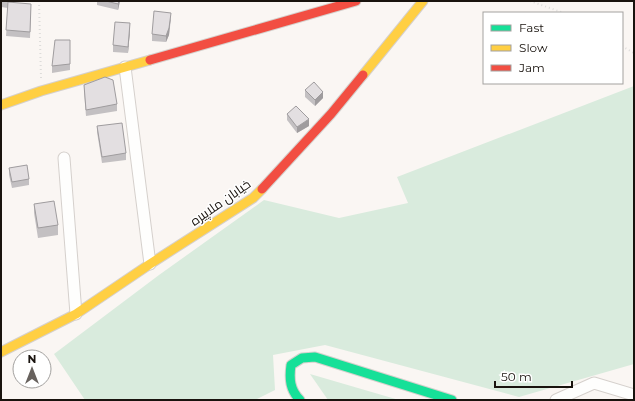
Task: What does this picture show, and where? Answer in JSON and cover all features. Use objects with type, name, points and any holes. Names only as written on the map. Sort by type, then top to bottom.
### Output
[{"type":"street","points":[[1,105],[41,91],[356,1]]},
{"type":"street","name":"خیابان ملاپیره","points":[[1,352],[76,314],[150,264],[253,198],[331,114],[423,1]]},
{"type":"street","points":[[126,67],[150,264]]},
{"type":"street","points":[[64,158],[76,314]]},
{"type":"street","points":[[300,400],[294,395],[289,378],[291,365],[302,358],[315,357],[452,400]]},
{"type":"street","points":[[556,400],[594,383],[634,395]]},
{"type":"path","points":[[40,1],[41,91]]},
{"type":"path","points":[[530,1],[561,12]]},
{"type":"path","points":[[623,47],[634,53]]},
{"type":"green space","points":[[634,86],[634,364],[519,397],[325,345],[273,355],[275,390],[255,400],[85,400],[54,354],[159,275],[264,200],[339,218],[408,203],[397,177]]},
{"type":"green space","points":[[310,374],[399,400],[328,400]]},
{"type":"building","points":[[106,1],[119,1],[118,4]]},
{"type":"building","points":[[8,2],[31,4],[30,32],[6,30]]},
{"type":"building","points":[[154,11],[171,13],[169,28],[166,36],[152,34]]},
{"type":"building","points":[[115,22],[130,23],[128,47],[113,45]]},
{"type":"building","points":[[55,40],[70,40],[70,64],[52,66]]},
{"type":"building","points":[[105,77],[113,80],[117,104],[86,110],[84,85]]},
{"type":"building","points":[[314,82],[323,92],[315,100],[305,90]]},
{"type":"building","points":[[296,106],[309,119],[297,127],[287,114]]},
{"type":"building","points":[[122,123],[126,153],[102,157],[97,126]]},
{"type":"building","points":[[27,165],[29,179],[12,182],[9,168]]},
{"type":"building","points":[[54,201],[58,225],[38,228],[34,204]]},
{"type":"traffic: fast","points":[[300,400],[292,388],[290,375],[291,365],[302,358],[315,357],[452,400]]},
{"type":"traffic: slow","points":[[363,75],[423,1]]},
{"type":"traffic: slow","points":[[1,105],[41,91],[150,60]]},
{"type":"traffic: slow","points":[[1,352],[76,314],[150,264],[253,198],[262,189]]},
{"type":"traffic: jam","points":[[150,60],[356,1]]},
{"type":"traffic: jam","points":[[262,189],[331,114],[363,75]]}]
